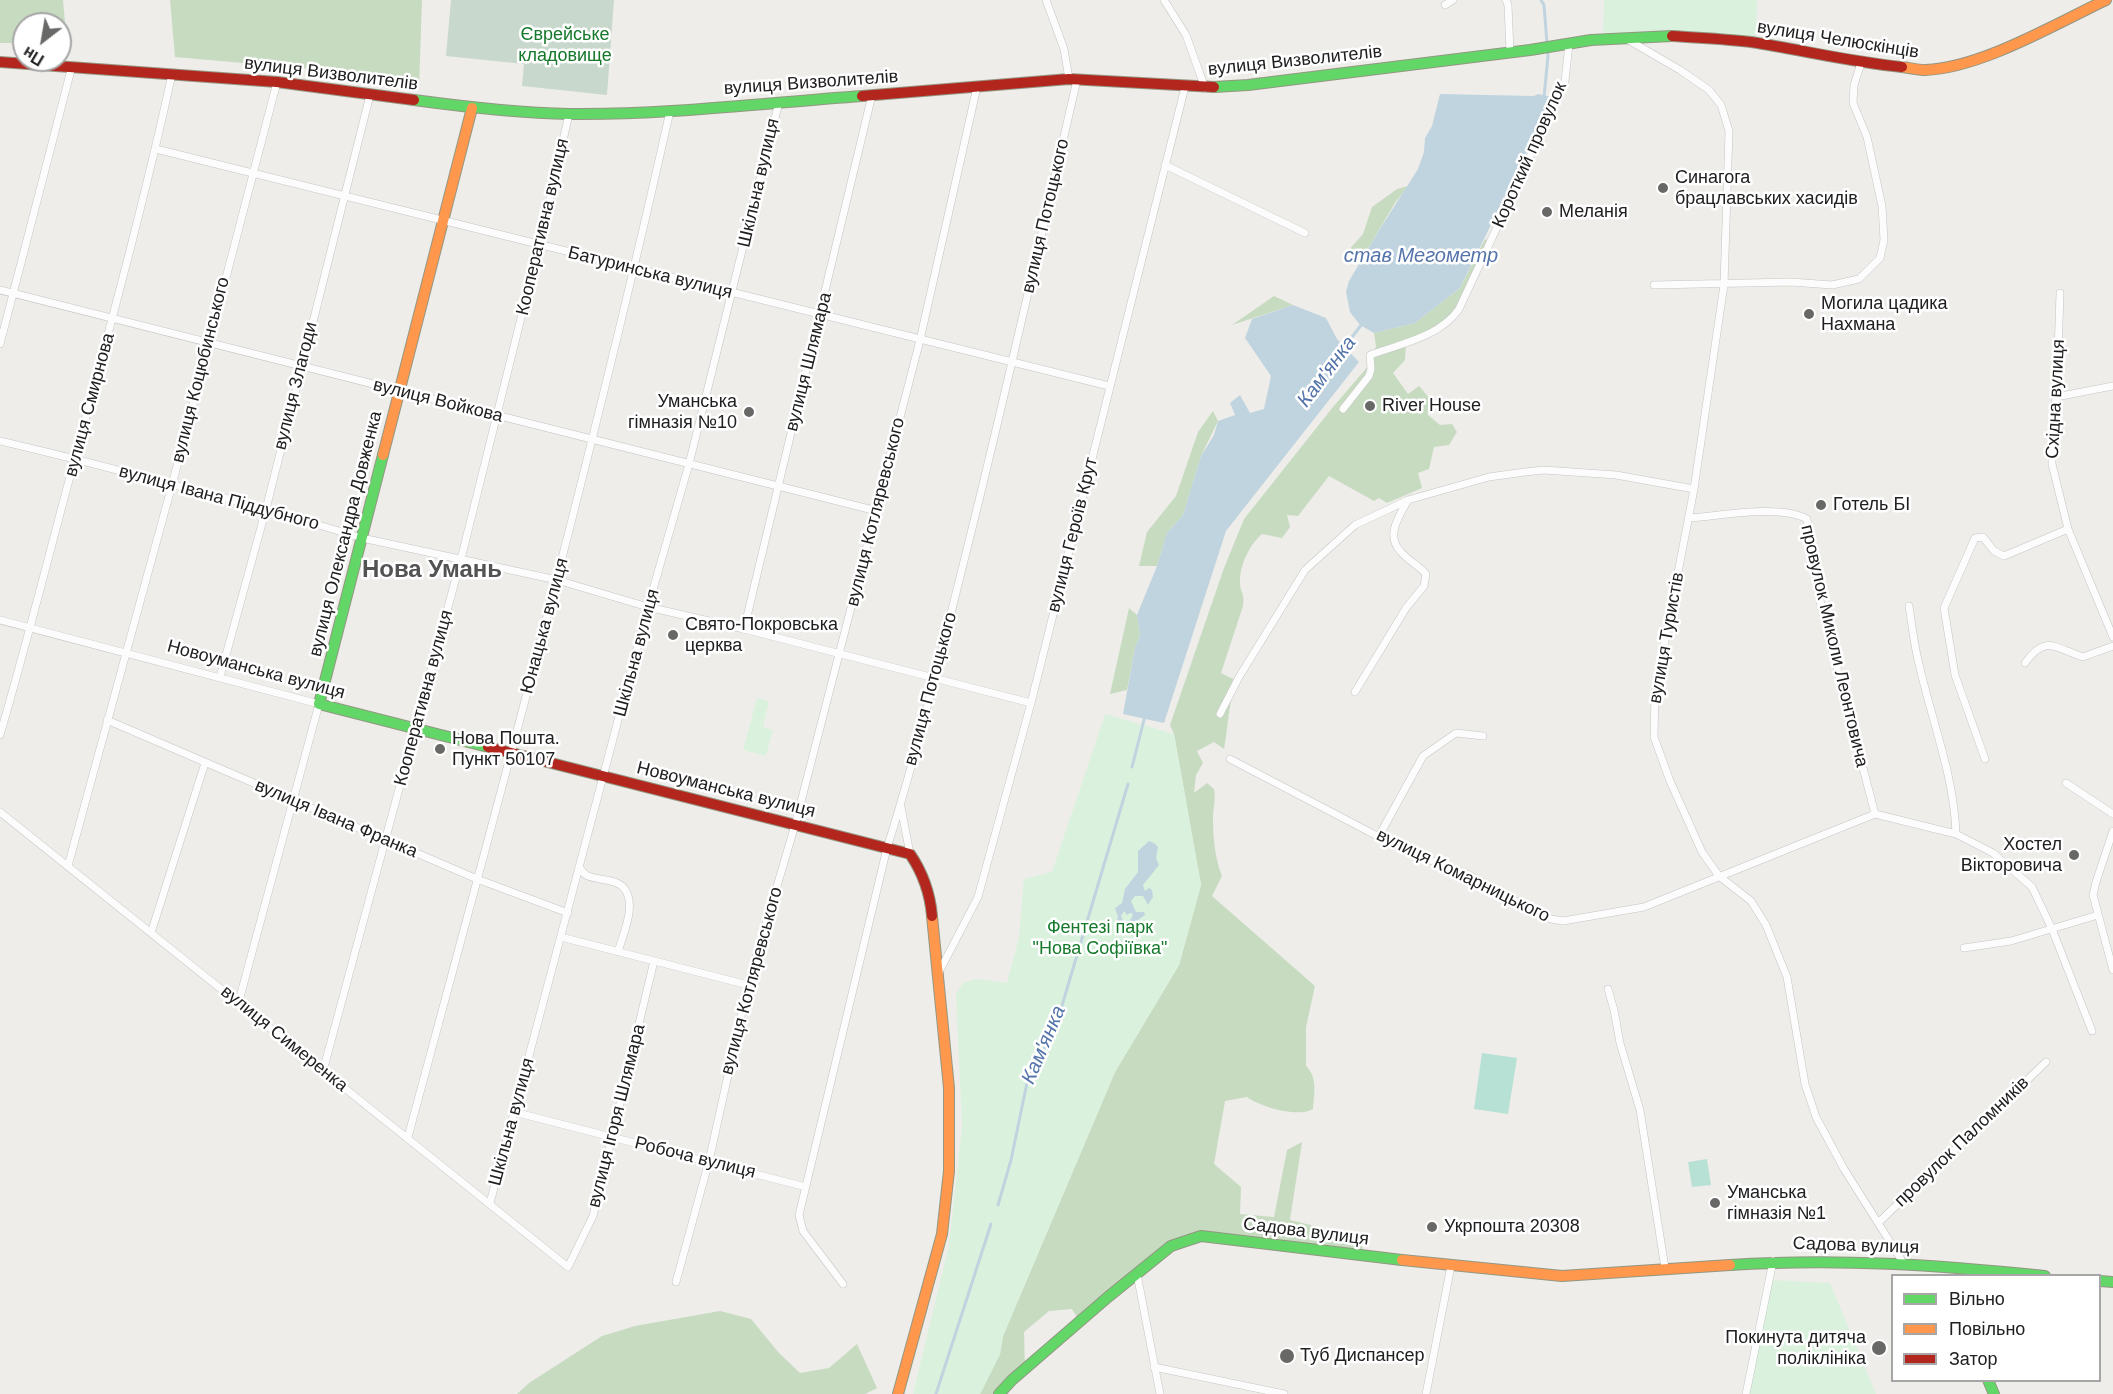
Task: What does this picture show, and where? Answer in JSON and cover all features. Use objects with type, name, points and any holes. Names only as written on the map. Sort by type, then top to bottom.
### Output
[{"type":"street","points":[[1046,0],[1073,79]]},
{"type":"street","points":[[1164,0],[1186,35],[1205,88]]},
{"type":"street","points":[[1445,5],[1453,0]]},
{"type":"street","points":[[1506,0],[1510,52]]},
{"type":"street","name":"вулиця Челюскінців","points":[[1624,37],[1664,35],[1748,42],[1836,56],[1861,63],[1925,70],[1965,63],[1992,54],[2106,0]]},
{"type":"street","name":"вулиця Визволителів","points":[[72,66],[277,82],[472,108],[569,114],[670,111],[1073,79],[1205,88],[1264,84],[1624,37]]},
{"type":"street","name":"вулиця Туристів","points":[[1624,37],[1709,90],[1721,105],[1730,131],[1724,285],[1694,489],[1655,693],[1654,737],[1670,781],[1702,852],[1719,876],[1751,901],[1766,925],[1787,977],[1805,1084],[1816,1117],[1844,1169],[1904,1264]]},
{"type":"street","name":"Короткий провулок","points":[[1343,409],[1369,376],[1370,355],[1435,331],[1451,320],[1459,309],[1564,81],[1564,45]]},
{"type":"street","points":[[1654,285],[1791,282],[1832,285],[1859,279],[1880,258],[1884,240],[1882,206],[1867,137],[1853,103],[1854,85],[1861,63]]},
{"type":"street","points":[[0,344],[70,72]]},
{"type":"street","name":"вулиця Смирнова","points":[[0,735],[31,628],[113,319],[156,149],[172,74]]},
{"type":"street","name":"вулиця Потоцького","points":[[843,1284],[803,1231],[799,1215],[887,848],[935,678],[1013,363],[1073,79]]},
{"type":"street","name":"вулиця Коцюбинського","points":[[68,866],[172,485],[207,343],[277,82]]},
{"type":"street","name":"вулиця Котляревського","points":[[676,1282],[709,1161],[748,985],[795,825],[877,511],[920,340],[977,87]]},
{"type":"street","name":"вулиця Героїв Крут","points":[[938,974],[978,897],[1031,703],[1185,87]]},
{"type":"street","name":"вулиця Злагоди","points":[[220,677],[266,509],[300,366],[370,95]]},
{"type":"street","name":"вулиця Шлямара","points":[[744,629],[872,95]]},
{"type":"street","name":"Шкільна вулиця","points":[[490,1203],[648,607],[690,464],[778,102]]},
{"type":"street","name":"вулиця Олександра Довженка","points":[[239,1001],[363,538],[472,108]]},
{"type":"street","name":"Юнацька вулиця","points":[[408,1137],[557,580],[635,269],[670,111]]},
{"type":"street","name":"Кооперативна вулиця","points":[[323,1071],[461,559],[539,246],[569,114]]},
{"type":"street","name":"Батуринська вулиця","points":[[156,149],[442,222],[1109,386]]},
{"type":"street","points":[[1165,165],[1305,233]]},
{"type":"street","name":"вулиця Войкова","points":[[0,290],[877,511]]},
{"type":"street","name":"Східна вулиця","points":[[2060,293],[2052,464],[2068,529],[2113,637]]},
{"type":"street","points":[[2056,397],[2113,386]]},
{"type":"street","name":"вулиця Івана Піддубного","points":[[0,441],[266,509],[363,538],[557,580],[648,607],[744,629],[1031,703]]},
{"type":"street","points":[[1220,714],[1239,677],[1305,570],[1355,525],[1408,500],[1489,477],[1544,470],[1616,475],[1694,489]]},
{"type":"street","points":[[1355,692],[1406,608],[1424,586],[1426,580],[1426,574],[1400,552],[1395,542],[1393,530],[1408,500]]},
{"type":"street","name":"провулок Миколи Леонтовича","points":[[1688,518],[1776,511],[1800,515],[1807,519],[1821,606],[1875,814]]},
{"type":"street","points":[[1985,759],[1955,675],[1944,608],[1975,538],[1983,537],[1994,551],[2004,556],[2068,529]]},
{"type":"street","points":[[1909,606],[1919,664],[1949,773],[1955,807],[1956,834]]},
{"type":"street","name":"Новоуманська вулиця","points":[[0,620],[319,704],[910,854]]},
{"type":"street","points":[[2025,663],[2031,655],[2053,644],[2083,657],[2113,646]]},
{"type":"street","name":"вулиця Івана Франка","points":[[107,720],[477,879],[567,913]]},
{"type":"street","points":[[1379,836],[1423,756],[1456,733],[1483,736]]},
{"type":"street","name":"вулиця Комарницького","points":[[1230,759],[1404,850],[1469,875],[1537,914],[1563,921],[1644,907],[1875,814]]},
{"type":"street","points":[[151,933],[205,763]]},
{"type":"street","points":[[2066,783],[2113,814]]},
{"type":"street","points":[[898,1394],[942,1234],[949,1171],[949,1088],[931,902],[921,870],[910,854],[901,804]]},
{"type":"street","name":"вулиця Симеренка","points":[[0,812],[239,1001],[568,1267]]},
{"type":"street","points":[[1875,814],[1956,834],[1993,853],[2032,887],[2052,929],[2092,1031]]},
{"type":"street","points":[[2113,831],[2093,896],[2113,970]]},
{"type":"street","points":[[580,868],[586,876],[615,882],[623,887],[628,896],[630,906],[618,952]]},
{"type":"street","points":[[1964,948],[2011,941],[2098,915]]},
{"type":"street","points":[[561,937],[748,985]]},
{"type":"street","name":"вулиця Ігоря Шлямара","points":[[568,1267],[593,1216],[654,961]]},
{"type":"street","points":[[1608,989],[1620,1043],[1640,1110],[1665,1268]]},
{"type":"street","name":"провулок Паломників","points":[[1879,1222],[2046,1062]]},
{"type":"street","name":"Робоча вулиця","points":[[514,1112],[806,1187]]},
{"type":"street","name":"Садова вулиця","points":[[999,1394],[1032,1362],[1171,1246],[1201,1236],[1451,1266],[1562,1276],[1773,1261],[1857,1261],[1904,1264],[1938,1270],[2024,1274]]},
{"type":"street","points":[[1746,1394],[1773,1261]]},
{"type":"street","points":[[1426,1394],[1451,1266]]},
{"type":"street","points":[[1137,1274],[1160,1394]]},
{"type":"street","points":[[1154,1367],[1284,1394]]},
{"type":"green space","points":[[0,0],[63,0],[64,12],[12,12],[12,43],[0,43]]},
{"type":"green space","points":[[170,0],[422,0],[419,88],[311,69],[175,57]]},
{"type":"green space","name":"Єврейське кладовище","points":[[451,0],[614,0],[607,95],[522,86],[524,64],[446,56]]},
{"type":"green space","points":[[1604,0],[1757,0],[1756,40],[1603,34]]},
{"type":"green space","points":[[1408,186],[1395,203],[1360,262],[1347,252],[1363,234],[1372,207],[1397,189]]},
{"type":"green space","points":[[1485,239],[1491,243],[1451,320],[1406,342],[1405,360],[1393,373],[1408,394],[1419,386],[1435,405],[1427,414],[1440,425],[1452,424],[1457,432],[1449,445],[1434,447],[1429,469],[1418,473],[1422,488],[1387,503],[1379,498],[1374,501],[1329,476],[1298,516],[1287,515],[1290,527],[1282,538],[1262,534],[1253,543],[1240,576],[1243,606],[1221,673],[1237,681],[1230,704],[1224,749],[1214,742],[1197,751],[1203,763],[1196,775],[1194,793],[1207,783],[1215,793],[1214,840],[1222,876],[1212,896],[1315,986],[1306,1027],[1306,1066],[1312,1076],[1314,1086],[1313,1109],[1289,1112],[1261,1104],[1247,1097],[1225,1101],[1214,1164],[1241,1187],[1240,1214],[1274,1217],[1287,1150],[1302,1142],[1290,1220],[1360,1237],[1364,1255],[1201,1236],[1171,1246],[1079,1321],[1072,1309],[1049,1311],[1024,1332],[1025,1369],[999,1394],[980,1394],[1000,1354],[1003,1336],[1115,1072],[1179,965],[1201,885],[1174,734],[1170,725],[1224,568],[1244,519],[1370,364],[1376,346],[1374,333],[1415,323],[1460,288]]},
{"type":"green space","points":[[1274,296],[1293,305],[1232,325]]},
{"type":"green space","points":[[1213,411],[1218,421],[1201,456],[1183,515],[1167,533],[1157,566],[1139,566],[1147,532],[1176,496],[1198,432]]},
{"type":"green space","points":[[1129,608],[1137,615],[1140,635],[1135,648],[1127,690],[1110,694]]},
{"type":"green space","points":[[757,698],[769,701],[763,727],[773,730],[766,756],[743,750]]},
{"type":"green space","name":"Фентезі парк \"Нова Софіївка\"","points":[[1105,714],[1174,734],[1201,885],[1179,965],[1115,1072],[1003,1336],[1000,1354],[980,1394],[913,1394],[949,1245],[962,1126],[956,993],[964,982],[978,979],[1007,983],[1019,937],[1024,879],[1052,872]]},
{"type":"green space","points":[[1482,1053],[1517,1058],[1508,1114],[1474,1109]]},
{"type":"green space","points":[[1707,1159],[1711,1185],[1692,1187],[1688,1162]]},
{"type":"green space","points":[[1771,1280],[1830,1283],[1876,1394],[1749,1394]]},
{"type":"green space","points":[[720,1311],[751,1319],[779,1353],[800,1373],[829,1368],[857,1344],[877,1388],[865,1394],[517,1394],[529,1383],[602,1336],[635,1326]]},
{"type":"water","name":"став Мегометр","points":[[1440,94],[1534,96],[1538,94],[1551,97],[1536,133],[1460,288],[1415,323],[1374,333],[1360,325],[1350,312],[1346,292],[1349,281],[1418,169],[1424,152],[1425,138],[1432,126]]},
{"type":"water","points":[[1293,305],[1326,318],[1337,339],[1359,362],[1226,531],[1164,723],[1123,714],[1135,648],[1140,635],[1137,615],[1157,566],[1167,533],[1183,515],[1201,456],[1214,435],[1218,421],[1235,415],[1230,403],[1240,395],[1250,413],[1264,409],[1271,376],[1245,338],[1252,319]]},
{"type":"water","points":[[1149,841],[1158,847],[1156,858],[1159,865],[1143,885],[1145,891],[1149,888],[1152,890],[1153,897],[1148,905],[1143,896],[1135,896],[1131,901],[1136,912],[1144,912],[1145,915],[1131,925],[1126,922],[1133,914],[1127,915],[1124,911],[1121,916],[1124,923],[1122,924],[1117,920],[1115,908],[1122,903],[1125,889],[1138,872],[1138,851]]},
{"type":"waterway","name":"Кам'янка","points":[[1541,0],[1544,5],[1548,56],[1544,97]]},
{"type":"waterway","name":"Кам'янка","points":[[1342,350],[1362,324]]},
{"type":"waterway","name":"Кам'янка","points":[[1132,767],[1145,716]]},
{"type":"waterway","name":"Кам'янка","points":[[998,1205],[1011,1160],[1028,1078],[1055,1029],[1128,784]]},
{"type":"waterway","name":"Кам'янка","points":[[936,1394],[991,1224]]},
{"type":"traffic: fast","points":[[1214,87],[1248,85],[1530,50],[1591,40],[1672,36]]},
{"type":"traffic: fast","points":[[414,100],[512,111],[606,114],[679,111],[862,96]]},
{"type":"traffic: fast","points":[[383,455],[319,704],[488,747]]},
{"type":"traffic: fast","points":[[999,1394],[1012,1380],[1108,1297],[1171,1246],[1201,1236],[1402,1260]]},
{"type":"traffic: fast","points":[[1730,1265],[1810,1262],[1888,1264],[2022,1274]]},
{"type":"traffic: fast","points":[[2101,1281],[2113,1282]]},
{"type":"traffic: fast","points":[[1989,1382],[1994,1394]]},
{"type":"traffic: slow","points":[[1902,67],[1925,70],[1970,62],[2017,43],[2106,0]]},
{"type":"traffic: slow","points":[[383,455],[472,108]]},
{"type":"traffic: slow","points":[[898,1394],[942,1234],[949,1171],[949,1088],[932,916]]},
{"type":"traffic: slow","points":[[1402,1260],[1562,1276],[1730,1265]]},
{"type":"traffic: jam","points":[[1672,36],[1751,42],[1902,67]]},
{"type":"traffic: jam","points":[[0,62],[277,82],[414,100]]},
{"type":"traffic: jam","points":[[862,96],[1069,79],[1214,87]]},
{"type":"traffic: jam","points":[[488,747],[910,854],[925,884],[932,916]]},
{"type":"place","name":"Синагога брацлавських хасидів","points":[[1663,188]]},
{"type":"place","name":"Меланія","points":[[1547,212]]},
{"type":"place","name":"Могила цадика Нахмана","points":[[1809,314]]},
{"type":"place","name":"River House","points":[[1370,406]]},
{"type":"place","name":"Уманська гімназія №10","points":[[749,412]]},
{"type":"place","name":"Готель БІ","points":[[1821,505]]},
{"type":"place","name":"Свято-Покровська церква","points":[[673,635]]},
{"type":"place","name":"Нова Пошта. Пункт 50107","points":[[440,749]]},
{"type":"place","name":"Хостел Вікторовича","points":[[2074,855]]},
{"type":"place","name":"Уманська гімназія №1","points":[[1715,1203]]},
{"type":"place","name":"Укрпошта 20308","points":[[1432,1227]]},
{"type":"place","name":"Покинута дитяча поліклініка","points":[[1879,1348]]},
{"type":"place","name":"Туб Диспансер","points":[[1287,1356]]},
{"type":"district","name":"Нова Умань","points":[[432,570]]}]
